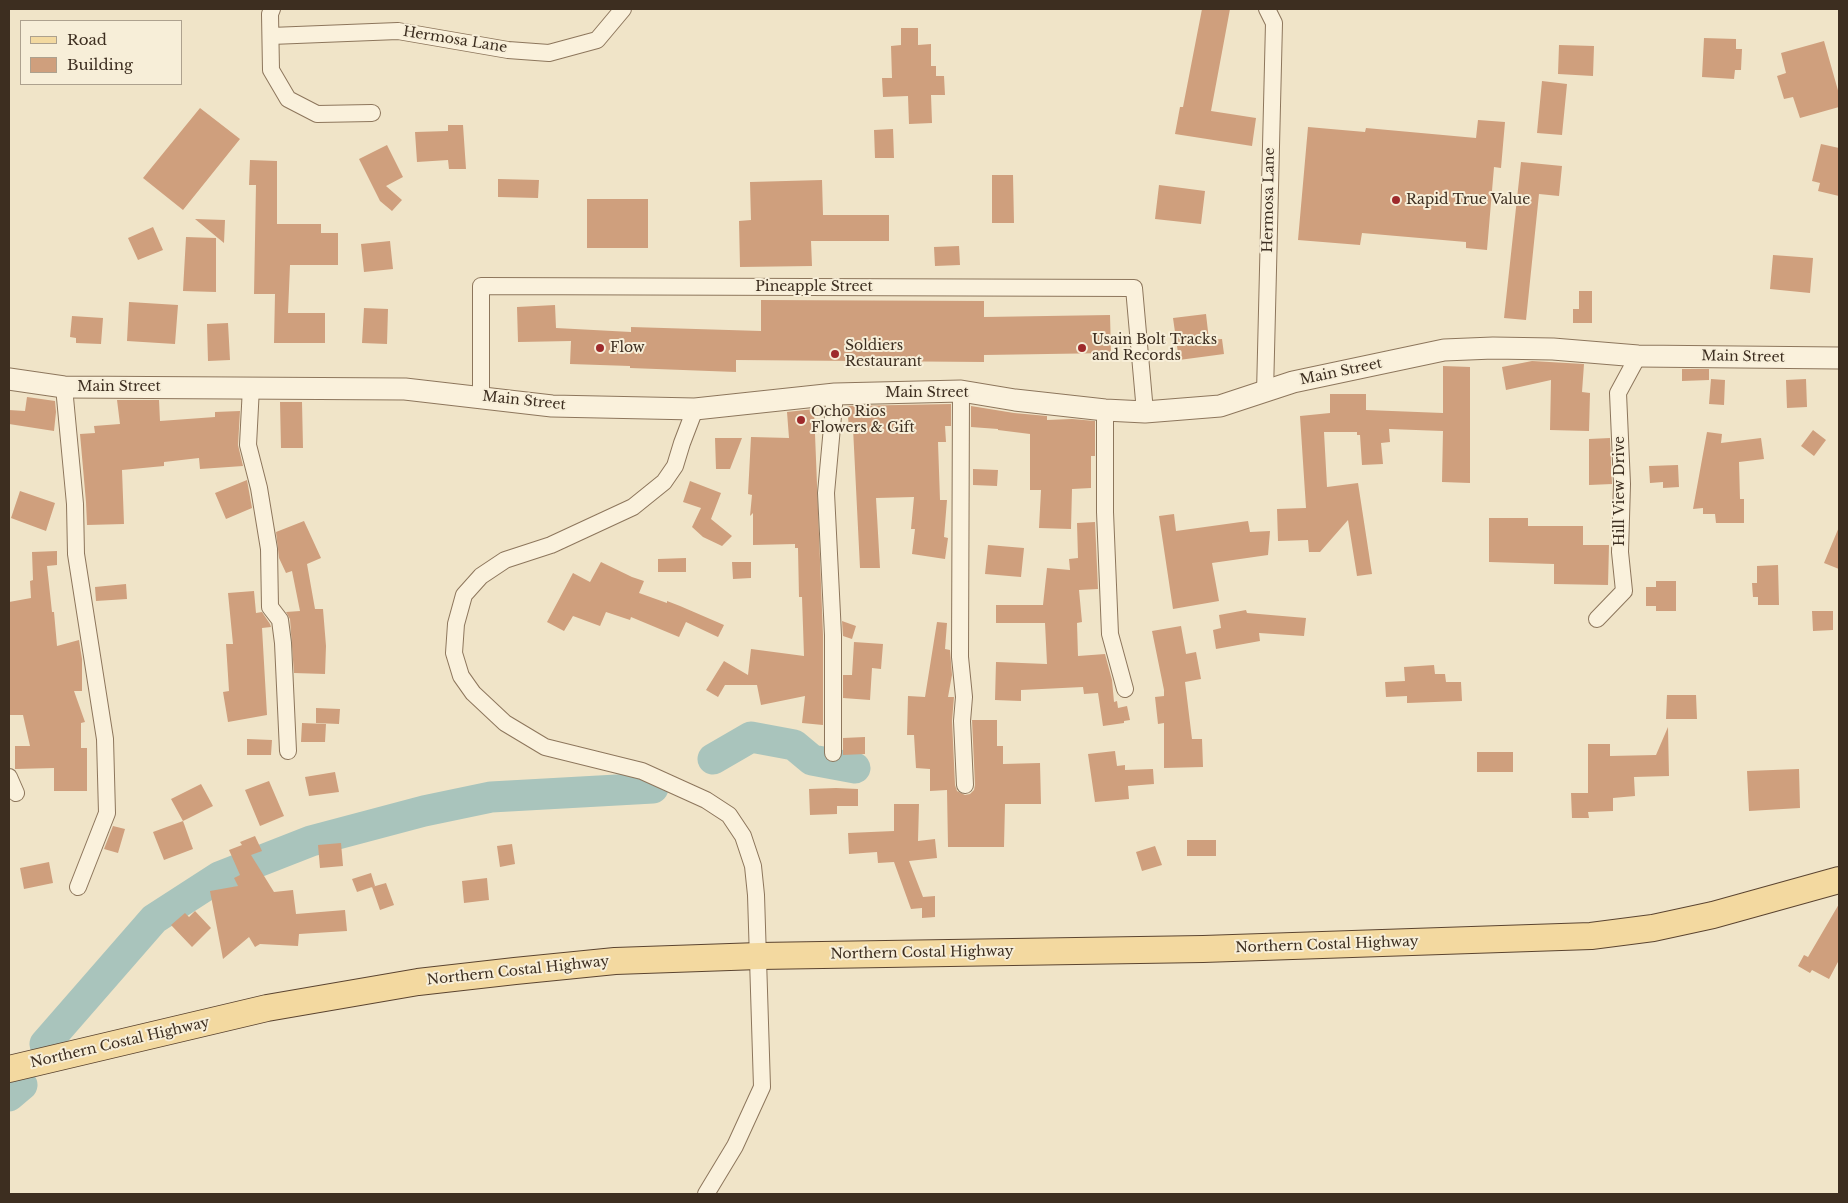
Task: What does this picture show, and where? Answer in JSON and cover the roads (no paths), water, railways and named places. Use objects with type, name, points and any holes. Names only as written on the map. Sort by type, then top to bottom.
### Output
[{"type":"main road","name":"Northern Costal Highway","points":[[9,1070],[268,1008],[418,982],[615,960],[1202,949],[1591,936],[1654,928],[1713,915],[1839,880]]},
{"type":"street","points":[[272,9],[270,14],[272,70],[288,99],[317,114],[372,112]]},
{"type":"street","name":"Hermosa Lane","points":[[271,36],[398,31],[508,50],[549,53],[597,40],[623,9]]},
{"type":"street","name":"Hermosa Lane","points":[[1265,392],[1274,23],[1267,9]]},
{"type":"street","name":"Pineapple Street","points":[[481,396],[481,286],[1134,288],[1145,412]]},
{"type":"street","name":"Main Street","points":[[9,379],[64,386],[405,389],[481,396],[552,406],[695,409],[836,394],[961,391],[1015,400],[1105,410],[1145,412],[1220,406],[1293,382],[1444,350],[1493,348],[1553,349],[1638,356],[1839,358]]},
{"type":"street","name":"Hill View Drive","points":[[1597,619],[1624,591],[1620,552],[1622,484],[1618,393],[1638,356]]},
{"type":"street","points":[[64,386],[75,504],[76,554],[105,739],[107,813],[78,887]]},
{"type":"street","points":[[251,387],[248,445],[259,488],[269,549],[270,607],[280,620],[283,643],[288,751]]},
{"type":"street","points":[[961,391],[960,657],[964,697],[962,721],[965,785]]},
{"type":"street","points":[[833,753],[833,635],[826,493],[836,394]]},
{"type":"street","points":[[695,409],[682,443],[676,466],[664,482],[632,507],[551,546],[505,560],[481,576],[464,595],[456,624],[454,653],[461,676],[474,693],[505,723],[545,747],[642,771],[706,800],[729,815],[743,836],[753,866],[756,895],[762,1087],[735,1146],[706,1194]]},
{"type":"street","points":[[1105,410],[1105,512],[1110,634],[1125,690]]},
{"type":"street","points":[[9,778],[16,793]]},
{"type":"waterway","points":[[713,759],[751,737],[794,745],[812,760],[855,768]]},
{"type":"waterway","points":[[45,1044],[154,919],[219,877],[311,841],[424,811],[491,797],[653,788]]},
{"type":"waterway","points":[[9,1096],[22,1085]]},
{"type":"place","name":"Rapid True Value","points":[[1396,200]]},
{"type":"place","name":"Flow","points":[[600,348]]},
{"type":"place","name":"Usain Bolt Tracks and Records","points":[[1082,348]]},
{"type":"place","name":"Soldiers Restaurant","points":[[835,354]]},
{"type":"place","name":"Ocho Rios Flowers & Gift","points":[[801,420]]}]
